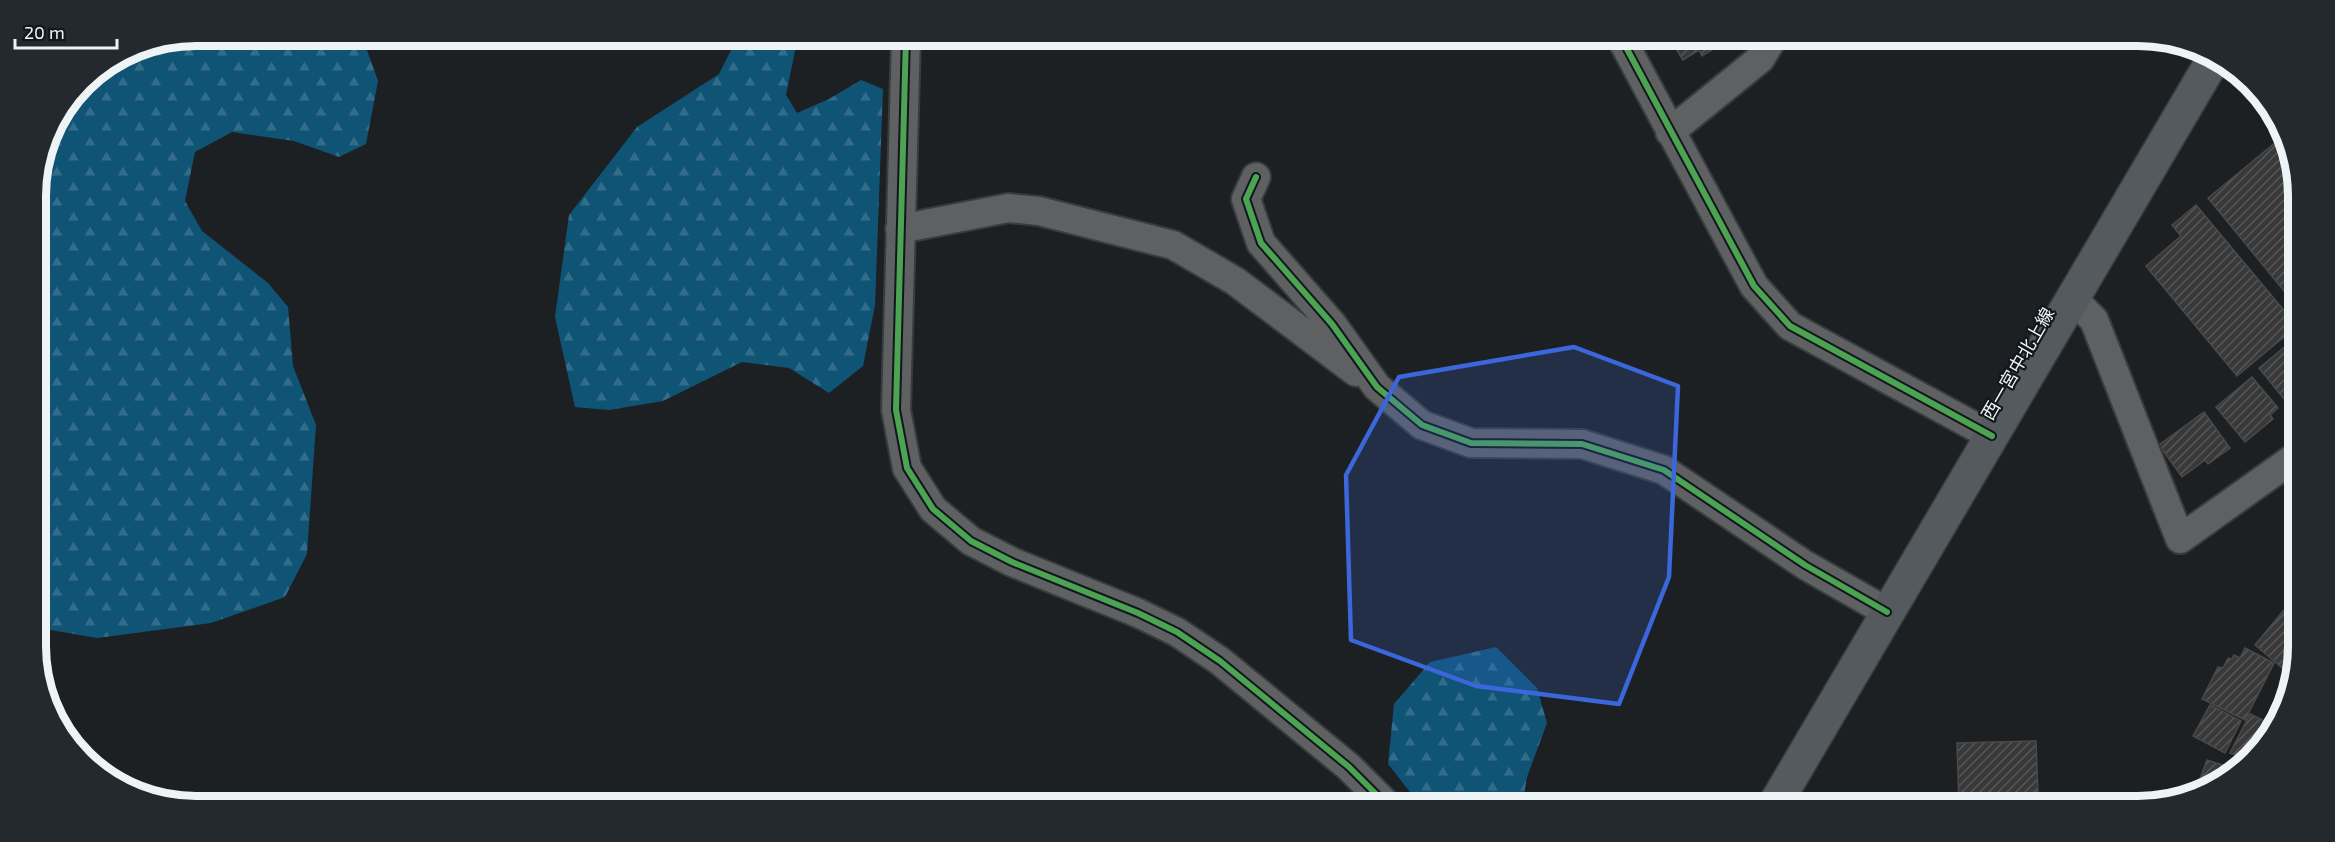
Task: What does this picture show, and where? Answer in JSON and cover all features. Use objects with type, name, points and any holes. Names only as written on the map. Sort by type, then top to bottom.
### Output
[{"type":"main road","name":"西一宮中北上線","points":[[1780,795],[2210,65]]},
{"type":"street","points":[[906,46],[896,410],[907,468],[933,509],[971,541],[1012,562],[1138,612],[1177,632],[1220,661],[1349,767],[1377,795]]},
{"type":"street","points":[[1625,46],[1754,286],[1790,327],[1992,436]]},
{"type":"street","points":[[1670,132],[1760,59],[1768,46]]},
{"type":"street","points":[[1256,177],[1246,199],[1261,243],[1332,324],[1377,387]]},
{"type":"street","points":[[900,229],[1008,208],[1040,211],[1173,245],[1235,281],[1377,387],[1422,425],[1471,443],[1582,444],[1664,470],[1805,565],[1887,612]]},
{"type":"street","points":[[2073,299],[2094,321],[2180,539],[2289,461]]},
{"type":"highlighted area","points":[[1574,347],[1678,386],[1669,577],[1619,704],[1476,686],[1351,640],[1346,475],[1399,377]]},
{"type":"green space","points":[[196,46],[366,46],[378,81],[366,144],[339,157],[294,141],[232,132],[195,152],[185,201],[202,231],[268,283],[288,307],[293,366],[316,425],[307,554],[285,597],[211,623],[97,638],[46,629],[47,187],[49,167],[58,139],[72,113],[90,90],[105,77],[139,58],[167,49]]},
{"type":"green space","points":[[733,46],[796,46],[786,95],[797,113],[829,99],[861,80],[883,89],[875,305],[863,366],[829,393],[789,368],[742,362],[663,401],[609,410],[575,407],[555,317],[569,215],[637,127],[719,74]]},
{"type":"green space","points":[[1496,647],[1537,688],[1547,723],[1527,777],[1524,795],[1413,795],[1388,764],[1394,704],[1430,662]]},
{"type":"building","points":[[1674,46],[1718,46],[1702,56],[1699,50],[1683,60]]},
{"type":"building","points":[[2278,141],[2287,177],[2289,196],[2289,297],[2208,198]]},
{"type":"building","points":[[2196,205],[2289,316],[2289,333],[2237,376],[2146,266],[2181,236],[2172,225]]},
{"type":"building","points":[[2289,343],[2289,405],[2259,368]]},
{"type":"building","points":[[2252,377],[2278,408],[2270,415],[2273,419],[2245,442],[2216,407]]},
{"type":"building","points":[[2204,412],[2230,448],[2208,464],[2205,460],[2182,477],[2159,445]]},
{"type":"building","points":[[2289,604],[2289,646],[2286,671],[2255,645]]},
{"type":"building","points":[[2245,648],[2274,663],[2245,720],[2202,699],[2218,667],[2223,668],[2228,658],[2232,659],[2234,655],[2240,658]]},
{"type":"building","points":[[2210,705],[2241,721],[2225,753],[2193,736]]},
{"type":"building","points":[[2250,714],[2267,722],[2258,737],[2240,756],[2230,753]]},
{"type":"building","points":[[2036,741],[2038,794],[2087,793],[2087,795],[1959,795],[1957,743]]},
{"type":"building","points":[[2207,760],[2227,767],[2214,775],[2199,783]]},
{"type":"cycle path","points":[[906,46],[896,410],[907,468],[933,509],[971,541],[1012,562],[1138,613],[1177,632],[1220,661],[1349,767],[1377,795]]},
{"type":"cycle path","points":[[1625,46],[1754,286],[1790,326],[1992,436]]},
{"type":"cycle path","points":[[1256,177],[1246,199],[1261,243],[1332,324],[1377,387],[1422,425],[1471,443],[1582,444],[1664,470],[1805,565],[1887,612]]}]
